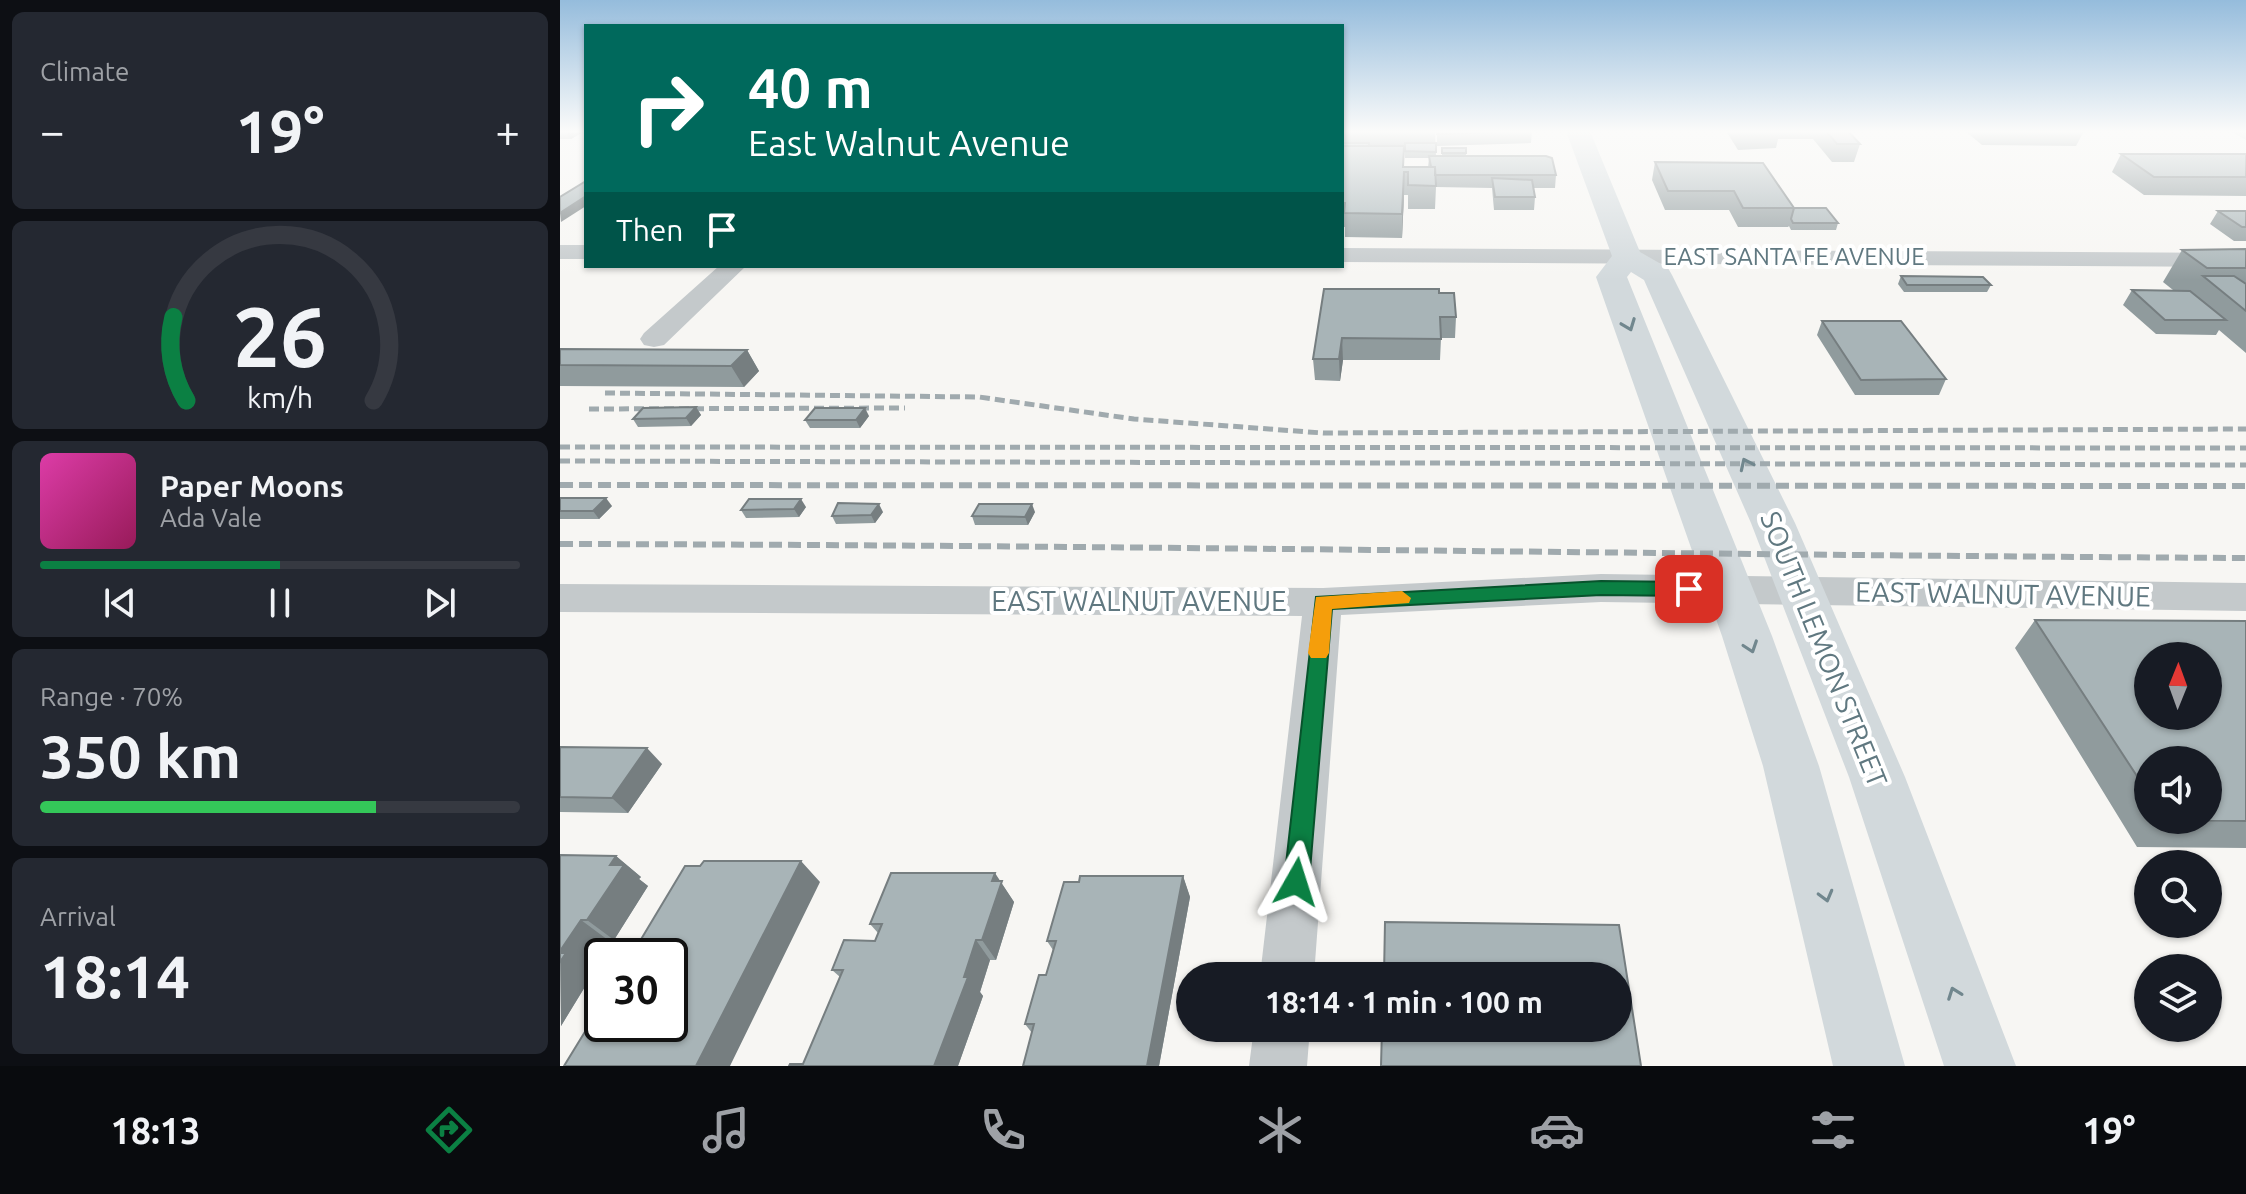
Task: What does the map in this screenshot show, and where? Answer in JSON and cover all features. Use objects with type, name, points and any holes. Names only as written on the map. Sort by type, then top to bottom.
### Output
[{"type":"street","points":[[1597,181],[1627,257],[1611,277],[1747,636],[1791,766],[1869,1066]]},
{"type":"street","points":[[560,252],[584,252]]},
{"type":"street","name":"EAST SANTA FE AVENUE","points":[[1344,255],[2246,260]]},
{"type":"street","name":"SOUTH LEMON STREET","points":[[1627,257],[1657,275],[1773,523],[1877,777],[1980,1066]]},
{"type":"street","points":[[654,339],[732,268]]},
{"type":"street","name":"EAST WALNUT AVENUE","points":[[560,598],[1323,602],[1601,588],[2246,597]]},
{"type":"street","points":[[1288,962],[1323,602]]},
{"type":"street","points":[[1278,1066],[1281,1042]]},
{"type":"building","points":[[1344,181],[1404,181],[1402,214],[1344,213]]},
{"type":"building","points":[[1408,181],[1436,181],[1436,186],[1408,185]]},
{"type":"building","points":[[1492,181],[1532,181],[1535,197],[1495,197]]},
{"type":"building","points":[[1663,181],[1775,181],[1794,208],[1743,208],[1734,191],[1668,191]]},
{"type":"building","points":[[584,182],[584,197],[560,213],[560,197]]},
{"type":"building","points":[[1794,208],[1826,208],[1838,223],[1793,223]]},
{"type":"building","points":[[2218,211],[2246,211],[2246,227],[2242,227]]},
{"type":"building","points":[[2246,249],[2246,268],[2207,268],[2182,250]]},
{"type":"building","points":[[1901,276],[1983,277],[1991,285],[1907,285]]},
{"type":"building","points":[[2203,276],[2234,276],[2246,284],[2246,311]]},
{"type":"building","points":[[1324,289],[1439,289],[1439,293],[1454,293],[1456,317],[1440,317],[1441,339],[1342,338],[1339,359],[1313,359]]},
{"type":"building","points":[[2132,290],[2190,291],[2226,320],[2165,320]]},
{"type":"building","points":[[1822,321],[1901,321],[1946,379],[1861,380]]},
{"type":"building","points":[[560,349],[747,350],[731,366],[560,365]]},
{"type":"building","points":[[696,407],[686,418],[633,419],[643,408]]},
{"type":"building","points":[[815,408],[865,408],[856,420],[805,420]]},
{"type":"building","points":[[560,498],[606,498],[593,511],[560,511]]},
{"type":"building","points":[[749,499],[801,499],[794,509],[741,510]]},
{"type":"building","points":[[838,503],[879,504],[871,515],[832,516]]},
{"type":"building","points":[[979,504],[1032,504],[1025,517],[972,516]]},
{"type":"building","points":[[2035,620],[2246,621],[2246,821],[2222,821],[2222,746],[2134,746],[2134,772]]},
{"type":"building","points":[[560,747],[647,748],[612,798],[560,797]]},
{"type":"building","points":[[560,855],[616,856],[610,865],[624,865],[587,920],[581,920],[560,951]]},
{"type":"building","points":[[704,861],[801,861],[696,1066],[564,1066],[584,1033],[584,1042],[688,1042],[688,938],[642,938],[685,866],[700,866]]},
{"type":"building","points":[[891,873],[995,873],[992,881],[1002,881],[982,940],[976,940],[964,977],[968,977],[934,1066],[789,1066],[803,1064],[843,970],[832,970],[844,940],[875,941],[882,924],[870,924]]},
{"type":"building","points":[[1080,876],[1183,876],[1147,1066],[1023,1066],[1034,1024],[1025,1024],[1039,975],[1046,975],[1056,941],[1047,941],[1064,882],[1079,882]]},
{"type":"building","points":[[1385,922],[1619,925],[1625,962],[1384,962]]},
{"type":"building","points":[[1632,1008],[1641,1066],[1381,1066],[1382,1042],[1632,1042]]},
{"type":"railway","points":[[605,393],[979,397],[1134,419],[1323,433],[2246,429]]},
{"type":"railway","points":[[589,409],[905,408]]},
{"type":"railway","points":[[560,447],[2246,448]]},
{"type":"railway","points":[[560,461],[2246,465]]},
{"type":"railway","points":[[560,485],[2246,486]]},
{"type":"railway","points":[[560,544],[2246,558]]},
{"type":"slow traffic","points":[[1318,653],[1323,602],[1402,598]]},
{"type":"route","points":[[1296,882],[1323,602],[1601,588],[1689,589]]}]
